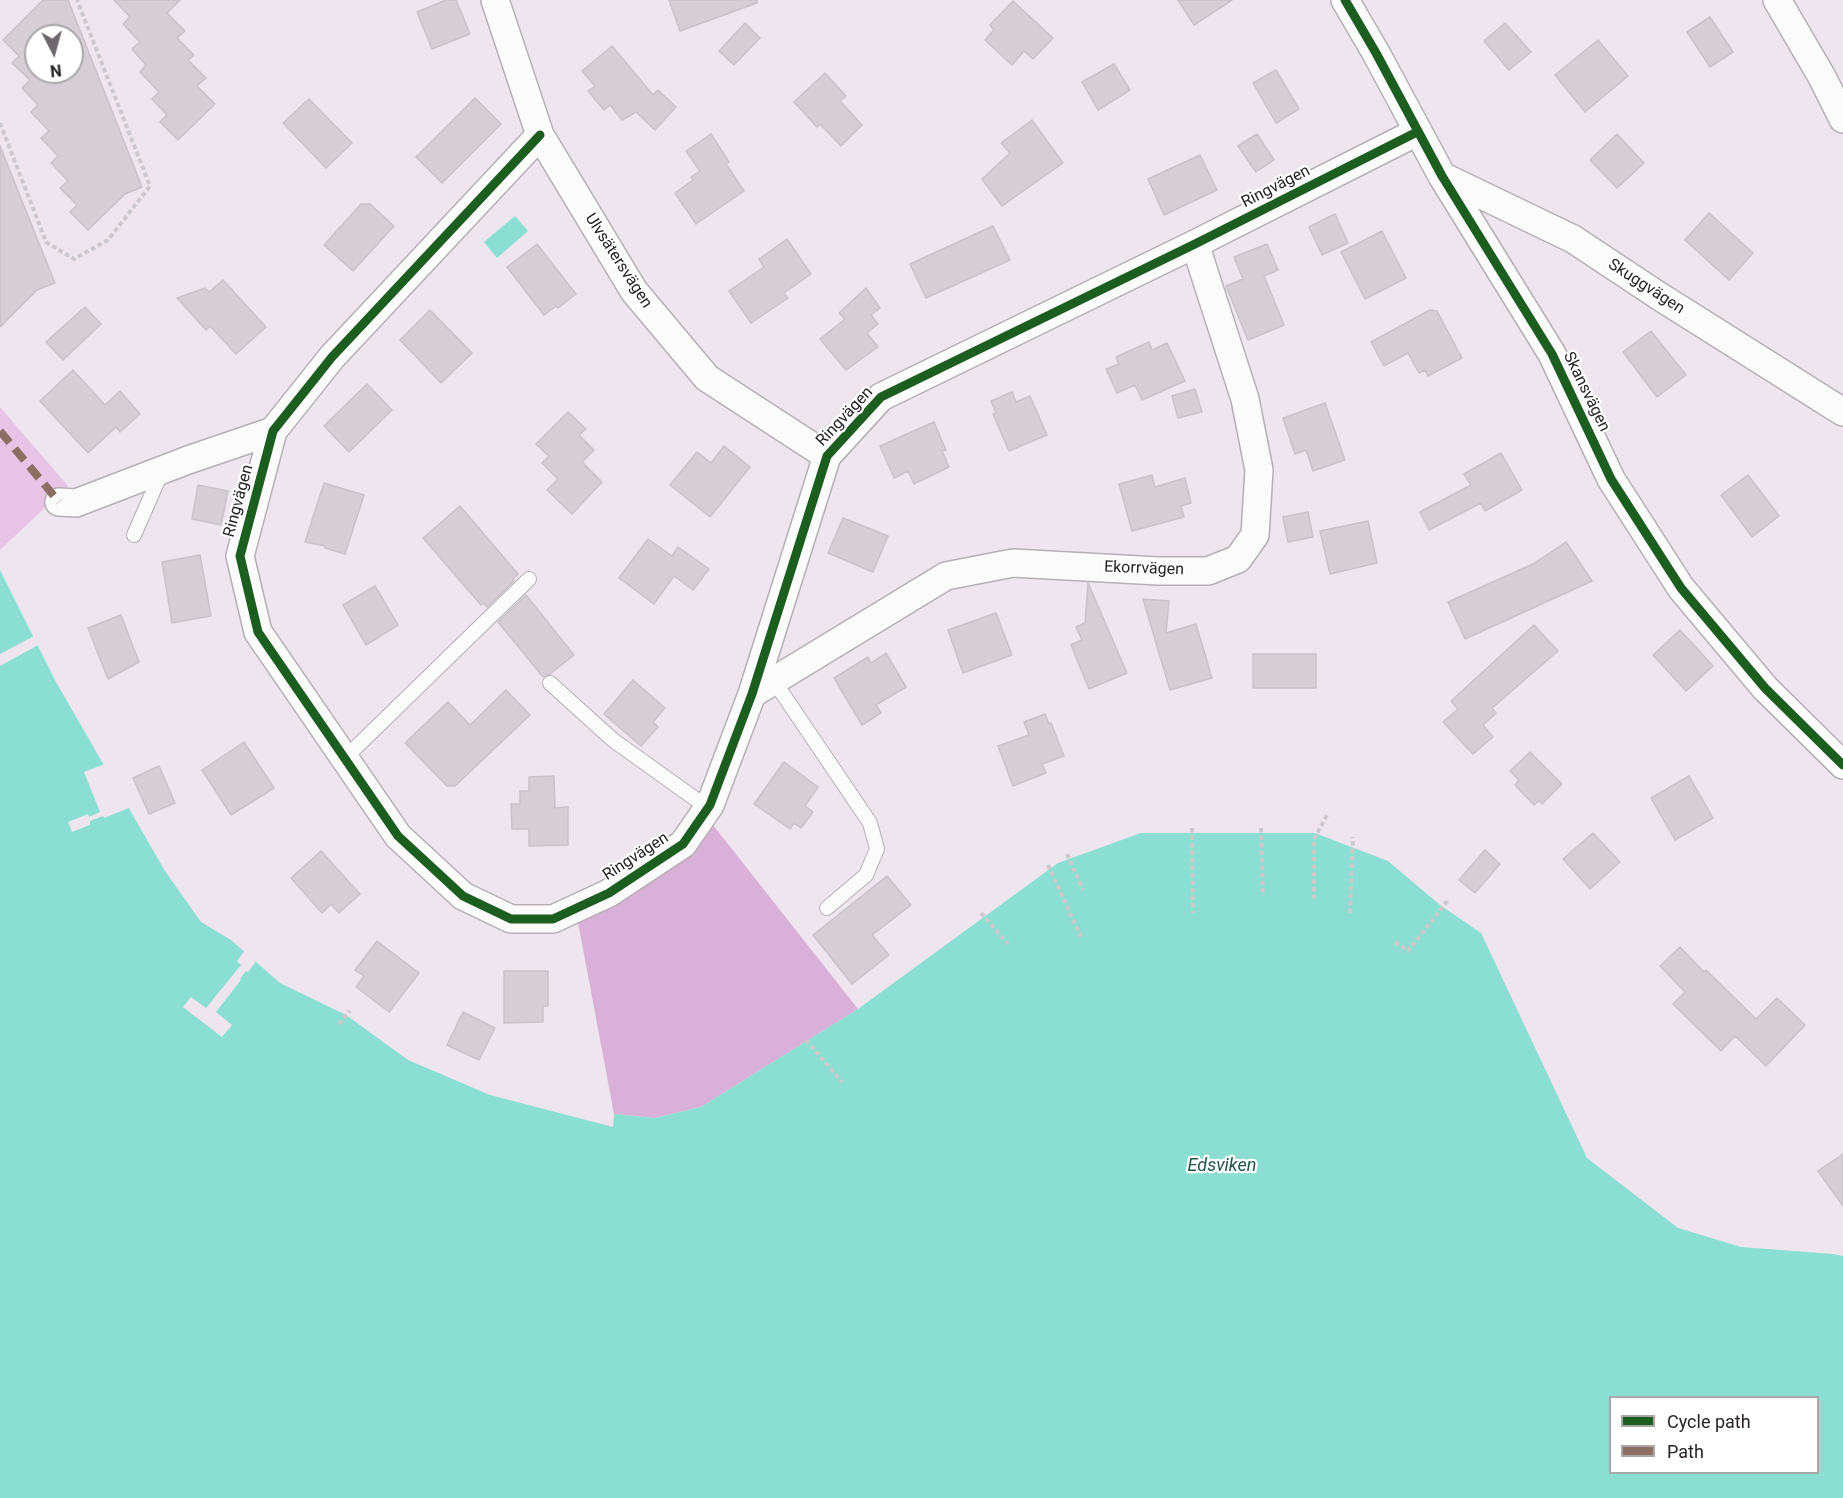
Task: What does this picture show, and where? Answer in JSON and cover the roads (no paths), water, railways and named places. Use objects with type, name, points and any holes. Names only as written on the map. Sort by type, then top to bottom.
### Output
[{"type":"street","name":"Ulvsätersvägen","points":[[495,0],[540,135],[634,291],[707,378],[827,456]]},
{"type":"street","name":"Skansvägen","points":[[1345,0],[1442,176],[1551,354],[1611,479],[1682,588],[1765,688],[1843,765]]},
{"type":"street","points":[[1777,0],[1822,77],[1843,119]]},
{"type":"street","name":"Ringvägen","points":[[540,135],[332,357],[273,431],[240,556],[258,632],[398,836],[463,896],[511,919],[553,919],[609,893],[683,844],[708,808],[763,688],[827,456],[881,397],[1418,132]]},
{"type":"street","name":"Skuggvägen","points":[[1442,176],[1573,239],[1843,412]]},
{"type":"street","name":"Ekorrvägen","points":[[763,688],[946,576],[1013,562],[1208,572],[1238,559],[1255,535],[1259,470],[1245,399],[1195,244]]},
{"type":"street","name":"Ringvägen","points":[[59,502],[76,503],[273,431]]},
{"type":"lane","points":[[134,535],[163,470]]},
{"type":"lane","points":[[344,759],[529,579]]},
{"type":"lane","points":[[550,683],[613,740],[708,808]]},
{"type":"lane","points":[[763,688],[870,823],[877,849],[866,875],[827,908]]},
{"type":"water","points":[[515,216],[528,231],[497,258],[484,242]]},
{"type":"water","name":"Edsviken","points":[[0,570],[56,682],[165,871],[201,922],[231,940],[280,983],[346,1015],[408,1060],[490,1095],[613,1127],[614,1114],[655,1118],[701,1107],[858,1009],[1058,863],[1141,833],[1315,833],[1388,861],[1440,905],[1481,933],[1587,1158],[1678,1228],[1741,1247],[1843,1256],[1843,1498],[0,1498]]}]
